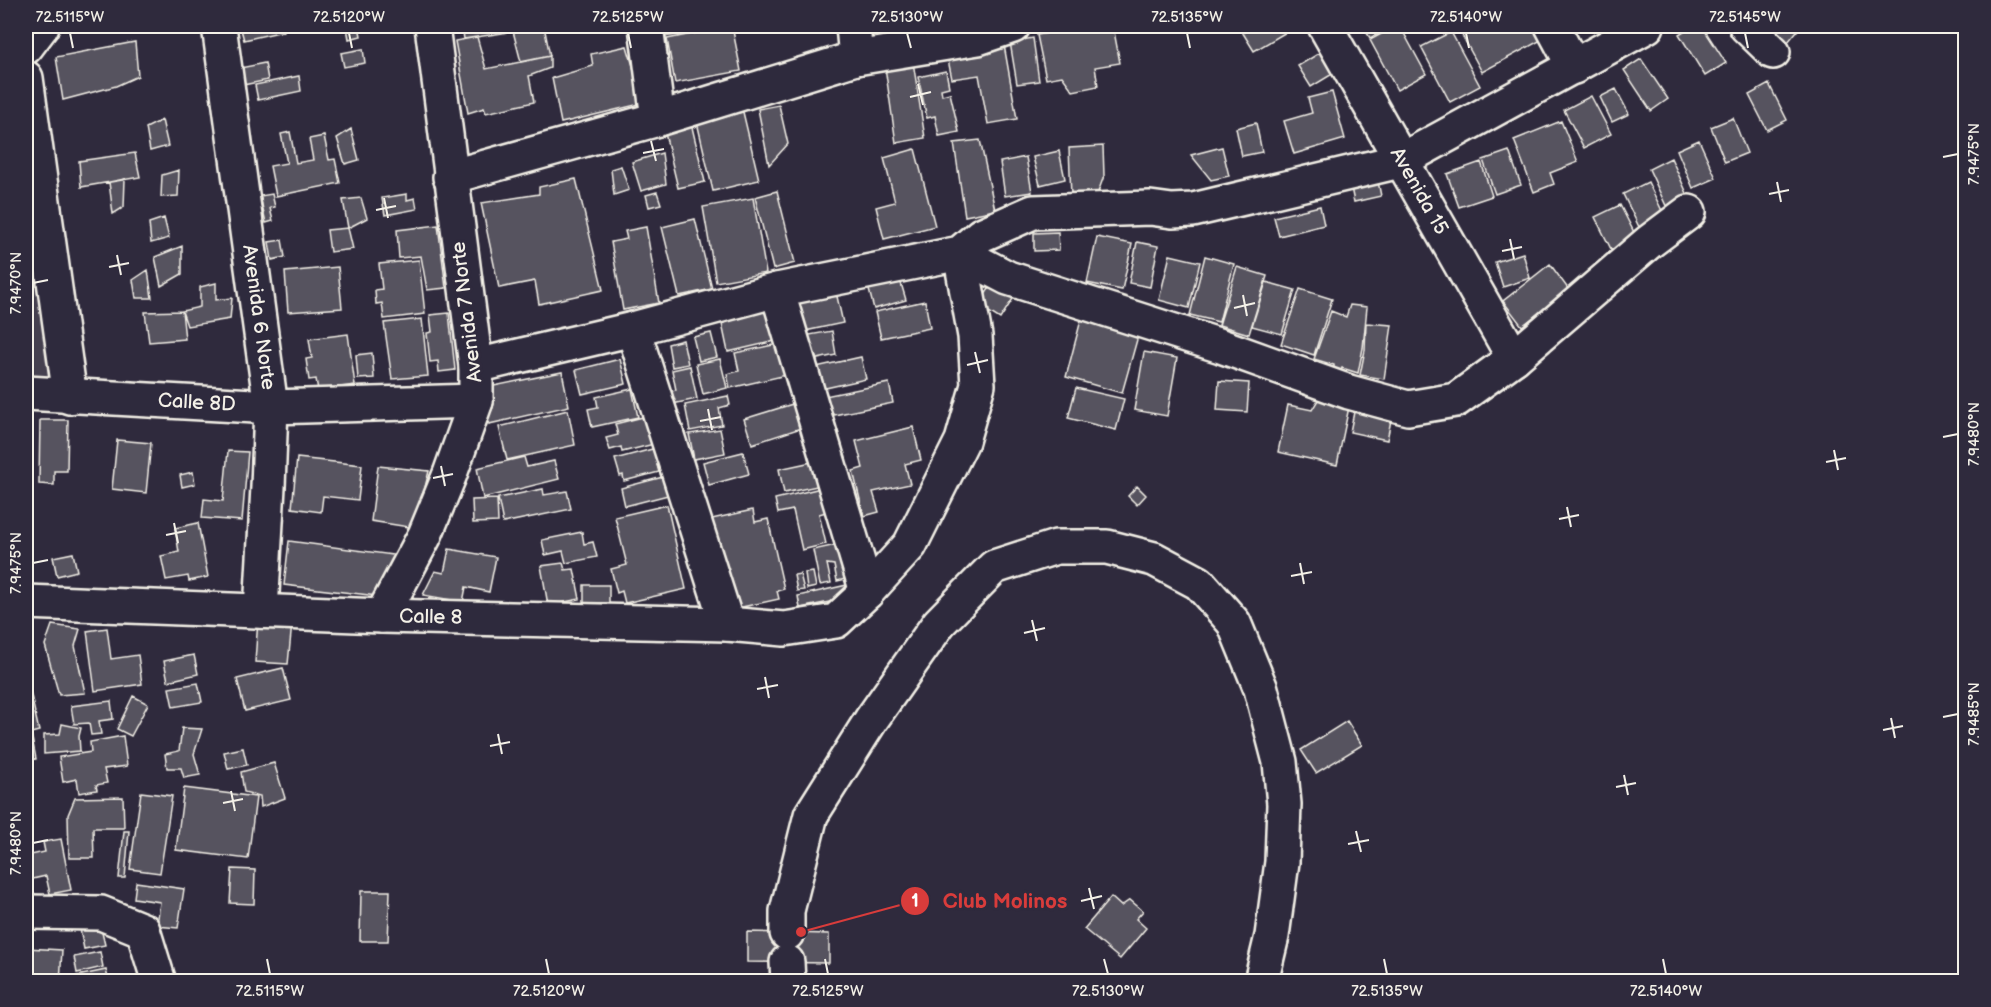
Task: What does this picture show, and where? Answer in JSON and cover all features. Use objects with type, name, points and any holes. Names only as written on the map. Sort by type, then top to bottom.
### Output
[{"type":"street","points":[[26,47],[42,26]]},
{"type":"street","name":"Avenida 6 Norte","points":[[219,26],[271,407],[261,611]]},
{"type":"street","name":"Avenida 7 Norte","points":[[382,616],[425,535],[476,401],[476,366],[432,26]]},
{"type":"street","points":[[646,26],[658,120]]},
{"type":"street","points":[[853,26],[856,58]]},
{"type":"street","points":[[450,177],[658,120],[856,58],[978,38],[1013,26]]},
{"type":"street","name":"Avenida 15","points":[[1325,26],[1514,358]]},
{"type":"street","points":[[1552,26],[1574,67]]},
{"type":"street","points":[[476,366],[633,329],[777,290],[960,254],[981,235],[1033,212],[1150,208],[1172,211],[1193,210],[1400,160],[1647,26]]},
{"type":"street","points":[[1746,26],[1773,52]]},
{"type":"street","points":[[26,78],[70,397]]},
{"type":"street","points":[[960,254],[1008,278],[1221,346],[1349,392],[1408,408],[1456,400],[1514,358],[1649,242],[1689,212]]},
{"type":"street","points":[[867,592],[910,545],[962,441],[978,385],[975,336],[960,254]]},
{"type":"street","points":[[777,290],[867,592]]},
{"type":"street","points":[[633,329],[726,624]]},
{"type":"street","name":"Calle 8D","points":[[26,393],[271,407],[476,401]]},
{"type":"street","points":[[787,959],[788,911],[811,815],[872,720],[939,623],[994,567],[1056,548],[1107,547],[1155,559],[1199,583],[1234,623],[1261,689],[1280,762],[1284,804],[1282,862],[1272,936],[1261,981]]},
{"type":"street","name":"Calle 8","points":[[26,602],[382,616],[726,624],[784,629],[836,621],[867,592]]},
{"type":"street","points":[[26,912],[101,913],[143,930],[159,981]]},
{"type":"shaded area","points":[[26,165],[54,382],[26,380]]},
{"type":"building","points":[[240,26],[283,26],[284,31],[244,40]]},
{"type":"building","points":[[359,26],[361,36],[349,39],[347,28]]},
{"type":"building","points":[[462,26],[534,26],[535,28],[464,39]]},
{"type":"building","points":[[544,26],[550,56],[521,62],[513,31]]},
{"type":"building","points":[[655,26],[738,26],[657,38]]},
{"type":"building","points":[[732,26],[741,71],[675,83],[667,39]]},
{"type":"building","points":[[765,26],[807,26],[766,32]]},
{"type":"building","points":[[1089,26],[1113,26],[1120,63],[1095,67],[1098,86],[1073,91],[1062,76],[1046,79],[1037,35]]},
{"type":"building","points":[[1248,26],[1284,26],[1288,31],[1254,51],[1241,30]]},
{"type":"building","points":[[1363,26],[1393,26],[1370,38]]},
{"type":"building","points":[[1400,26],[1426,74],[1397,90],[1370,40]]},
{"type":"building","points":[[1457,26],[1536,26],[1543,39],[1482,72]]},
{"type":"building","points":[[1692,26],[1702,26],[1726,63],[1705,76],[1679,34]]},
{"type":"building","points":[[1768,26],[1801,26],[1788,42]]},
{"type":"building","points":[[1451,32],[1480,86],[1450,102],[1421,47]]},
{"type":"building","points":[[477,37],[486,69],[550,56],[550,68],[529,76],[534,102],[486,113],[484,108],[468,113],[455,41]]},
{"type":"building","points":[[1033,38],[1039,81],[1017,84],[1010,42]]},
{"type":"building","points":[[135,42],[138,76],[116,86],[63,100],[56,57]]},
{"type":"building","points":[[1004,45],[1017,119],[988,124],[979,75],[952,79],[947,55]]},
{"type":"building","points":[[627,46],[644,103],[561,123],[552,78],[593,66],[591,54]]},
{"type":"building","points":[[363,49],[365,63],[344,67],[341,53]]},
{"type":"building","points":[[1321,52],[1334,73],[1311,87],[1298,66]]},
{"type":"building","points":[[1641,59],[1668,99],[1651,111],[1624,70]]},
{"type":"building","points":[[913,62],[925,138],[896,143],[885,67]]},
{"type":"building","points":[[265,63],[268,80],[238,86],[235,69]]},
{"type":"building","points":[[946,71],[949,87],[941,89],[942,95],[950,93],[959,132],[939,136],[935,116],[927,118],[918,77]]},
{"type":"building","points":[[299,76],[301,91],[258,100],[255,85]]},
{"type":"building","points":[[1769,84],[1787,120],[1767,130],[1749,95]]},
{"type":"building","points":[[1616,89],[1629,114],[1612,122],[1600,97]]},
{"type":"building","points":[[1332,92],[1345,139],[1294,154],[1284,121],[1312,113],[1308,98]]},
{"type":"building","points":[[1591,96],[1611,134],[1584,148],[1564,110]]},
{"type":"building","points":[[779,105],[788,144],[769,165],[758,109]]},
{"type":"building","points":[[743,112],[759,180],[713,191],[697,122]]},
{"type":"building","points":[[1733,118],[1747,153],[1725,162],[1711,127]]},
{"type":"building","points":[[162,120],[168,146],[150,151],[146,128]]},
{"type":"building","points":[[1561,121],[1578,162],[1550,173],[1554,184],[1534,192],[1514,140]]},
{"type":"building","points":[[691,123],[705,182],[678,188],[664,129]]},
{"type":"building","points":[[1256,123],[1262,152],[1242,156],[1236,128]]},
{"type":"building","points":[[351,129],[359,160],[345,164],[337,138]]},
{"type":"building","points":[[290,132],[296,163],[313,160],[309,139],[324,136],[329,160],[335,159],[340,183],[276,196],[270,166],[287,163],[281,134]]},
{"type":"building","points":[[980,140],[995,210],[965,216],[954,143]]},
{"type":"building","points":[[1699,140],[1716,178],[1693,188],[1677,150]]},
{"type":"building","points":[[1103,146],[1104,176],[1097,195],[1071,196],[1069,148]]},
{"type":"building","points":[[1222,147],[1229,176],[1211,180],[1191,155]]},
{"type":"building","points":[[915,149],[935,226],[884,239],[876,207],[895,202],[884,158]]},
{"type":"building","points":[[1059,151],[1065,179],[1040,185],[1033,157]]},
{"type":"building","points":[[1509,151],[1521,185],[1495,194],[1483,160]]},
{"type":"building","points":[[135,153],[140,177],[81,187],[79,161]]},
{"type":"building","points":[[662,153],[666,184],[641,191],[632,162]]},
{"type":"building","points":[[1026,157],[1032,192],[1005,196],[1000,162]]},
{"type":"building","points":[[1671,158],[1690,200],[1668,210],[1649,169]]},
{"type":"building","points":[[1481,162],[1492,196],[1459,207],[1447,174]]},
{"type":"building","points":[[621,166],[629,190],[614,195],[611,169]]},
{"type":"building","points":[[179,170],[178,196],[161,197],[162,175]]},
{"type":"building","points":[[1376,172],[1381,196],[1354,202],[1349,178]]},
{"type":"building","points":[[125,179],[124,207],[113,214],[109,182]]},
{"type":"building","points":[[576,179],[603,290],[539,304],[535,281],[499,288],[481,203],[539,194],[539,187]]},
{"type":"building","points":[[1648,182],[1666,219],[1641,231],[1623,194]]},
{"type":"building","points":[[777,191],[795,263],[773,269],[755,197]]},
{"type":"building","points":[[657,192],[661,204],[649,207],[646,195]]},
{"type":"building","points":[[272,194],[275,207],[270,208],[273,221],[266,223],[260,196]]},
{"type":"building","points":[[407,194],[407,200],[415,198],[417,209],[385,215],[382,198]]},
{"type":"building","points":[[361,198],[367,218],[348,228],[343,200]]},
{"type":"building","points":[[753,198],[766,273],[716,282],[703,207]]},
{"type":"building","points":[[1620,205],[1639,242],[1614,255],[1595,217]]},
{"type":"building","points":[[1320,206],[1324,225],[1279,236],[1274,217]]},
{"type":"building","points":[[164,218],[169,238],[151,243],[149,223]]},
{"type":"building","points":[[695,219],[712,289],[679,296],[662,227]]},
{"type":"building","points":[[438,225],[446,288],[427,290],[421,256],[399,258],[397,230]]},
{"type":"building","points":[[646,227],[659,303],[623,310],[611,242],[627,239],[625,231]]},
{"type":"building","points":[[348,228],[353,249],[330,252],[327,230]]},
{"type":"building","points":[[1058,232],[1059,250],[1034,251],[1034,233]]},
{"type":"building","points":[[1097,237],[1132,244],[1122,290],[1087,283]]},
{"type":"building","points":[[282,240],[285,257],[272,260],[269,242]]},
{"type":"building","points":[[1137,242],[1158,246],[1150,287],[1129,283]]},
{"type":"building","points":[[182,246],[182,274],[161,286],[155,257]]},
{"type":"building","points":[[1523,253],[1530,278],[1503,287],[1495,262]]},
{"type":"building","points":[[1170,255],[1200,262],[1189,308],[1159,300]]},
{"type":"building","points":[[1205,256],[1234,264],[1219,322],[1190,315]]},
{"type":"building","points":[[419,260],[425,314],[384,319],[382,303],[376,304],[375,290],[382,289],[379,264]]},
{"type":"building","points":[[1550,264],[1569,290],[1522,326],[1503,301]]},
{"type":"building","points":[[338,267],[342,308],[288,312],[285,272]]},
{"type":"building","points":[[1237,267],[1267,276],[1249,334],[1219,325]]},
{"type":"building","points":[[148,270],[152,298],[136,298],[133,280]]},
{"type":"building","points":[[898,273],[906,300],[874,309],[867,282]]},
{"type":"building","points":[[997,277],[1018,291],[1000,319],[978,305]]},
{"type":"building","points":[[1266,282],[1295,290],[1282,334],[1252,326]]},
{"type":"building","points":[[216,283],[216,300],[232,298],[230,319],[187,326],[182,311],[200,307],[200,287]]},
{"type":"building","points":[[1300,289],[1332,299],[1314,355],[1281,344]]},
{"type":"building","points":[[836,292],[843,323],[805,331],[799,300]]},
{"type":"building","points":[[925,301],[930,328],[881,338],[875,312]]},
{"type":"building","points":[[1350,305],[1367,307],[1358,373],[1342,368],[1341,371],[1334,369],[1334,365],[1314,359],[1331,311],[1346,317]]},
{"type":"building","points":[[768,308],[775,341],[728,352],[721,319]]},
{"type":"building","points":[[182,311],[185,339],[149,342],[145,312]]},
{"type":"building","points":[[449,313],[455,370],[439,372],[438,361],[430,362],[427,333],[432,332],[430,315]]},
{"type":"building","points":[[422,319],[428,376],[392,379],[384,323]]},
{"type":"building","points":[[1081,320],[1138,336],[1122,393],[1066,377]]},
{"type":"building","points":[[1366,323],[1392,325],[1384,379],[1360,375],[1365,350]]},
{"type":"building","points":[[832,331],[836,355],[813,360],[809,335]]},
{"type":"building","points":[[711,333],[717,357],[699,361],[693,337]]},
{"type":"building","points":[[348,334],[355,385],[318,390],[316,379],[309,380],[306,359],[312,358],[309,339]]},
{"type":"building","points":[[683,340],[688,364],[672,367],[668,344]]},
{"type":"building","points":[[783,343],[791,374],[730,388],[727,374],[739,371],[735,353]]},
{"type":"building","points":[[1144,352],[1177,358],[1167,416],[1134,410]]},
{"type":"building","points":[[372,353],[374,378],[358,379],[356,355]]},
{"type":"building","points":[[861,357],[866,379],[821,389],[816,367]]},
{"type":"building","points":[[620,359],[626,384],[582,394],[576,370]]},
{"type":"building","points":[[720,359],[727,388],[703,394],[696,364]]},
{"type":"building","points":[[690,366],[697,399],[667,405],[664,393],[676,390],[672,370]]},
{"type":"building","points":[[562,372],[569,406],[489,424],[484,388]]},
{"type":"building","points":[[1219,381],[1249,383],[1247,412],[1217,410]]},
{"type":"building","points":[[889,383],[893,403],[824,417],[820,397]]},
{"type":"building","points":[[1076,388],[1124,399],[1116,430],[1068,418]]},
{"type":"building","points":[[632,389],[638,417],[592,427],[588,409],[598,407],[596,397]]},
{"type":"building","points":[[1321,395],[1350,402],[1337,465],[1278,452],[1288,405],[1312,410]]},
{"type":"building","points":[[728,396],[730,405],[719,408],[722,425],[690,431],[685,405]]},
{"type":"building","points":[[799,402],[807,426],[752,444],[744,419]]},
{"type":"building","points":[[1356,402],[1393,410],[1387,440],[1350,432]]},
{"type":"building","points":[[568,410],[575,445],[507,460],[499,427]]},
{"type":"building","points":[[647,416],[654,444],[622,452],[621,447],[610,450],[606,438],[618,435],[615,424]]},
{"type":"building","points":[[40,420],[68,420],[67,471],[54,471],[54,485],[39,484]]},
{"type":"building","points":[[913,427],[921,460],[905,464],[910,484],[873,492],[879,512],[864,516],[853,471],[863,468],[856,441]]},
{"type":"building","points":[[720,429],[725,453],[694,459],[689,434]]},
{"type":"building","points":[[117,440],[151,443],[146,493],[112,489]]},
{"type":"building","points":[[660,447],[664,464],[657,465],[659,472],[624,481],[623,475],[620,476],[615,459]]},
{"type":"building","points":[[228,451],[248,452],[242,521],[202,518],[204,499],[223,501]]},
{"type":"building","points":[[743,452],[749,474],[709,485],[703,462]]},
{"type":"building","points":[[524,457],[527,467],[554,461],[559,479],[483,498],[477,468]]},
{"type":"building","points":[[297,458],[362,465],[358,500],[323,496],[321,512],[292,508]]},
{"type":"building","points":[[812,462],[817,486],[784,493],[779,469]]},
{"type":"building","points":[[378,466],[429,471],[415,528],[371,521]]},
{"type":"building","points":[[193,472],[195,484],[182,487],[180,475]]},
{"type":"building","points":[[663,477],[668,495],[625,506],[621,488]]},
{"type":"building","points":[[1137,486],[1146,495],[1137,505],[1128,496]]},
{"type":"building","points":[[821,488],[826,512],[819,514],[826,544],[802,550],[793,510],[778,513],[775,499]]},
{"type":"building","points":[[543,489],[544,495],[567,491],[571,509],[503,523],[498,498]]},
{"type":"building","points":[[497,499],[498,522],[473,523],[472,500]]},
{"type":"building","points":[[667,505],[686,589],[625,603],[622,591],[617,593],[611,569],[627,565],[615,517]]},
{"type":"building","points":[[753,510],[755,522],[768,519],[784,589],[777,591],[779,599],[728,610],[707,520]]},
{"type":"building","points":[[198,523],[208,577],[189,581],[188,576],[166,580],[161,556],[179,552],[175,528]]},
{"type":"building","points":[[582,532],[584,544],[593,542],[597,557],[566,563],[563,551],[545,555],[542,540]]},
{"type":"building","points":[[289,541],[408,557],[386,597],[284,585]]},
{"type":"building","points":[[850,542],[850,578],[837,581],[834,565],[827,564],[831,583],[820,585],[813,550]]},
{"type":"building","points":[[449,549],[496,557],[489,592],[466,587],[463,602],[423,595],[435,571],[444,573]]},
{"type":"building","points":[[73,553],[77,571],[57,576],[53,557]]},
{"type":"building","points":[[563,563],[565,570],[574,569],[580,599],[548,605],[541,566]]},
{"type":"building","points":[[813,572],[816,587],[807,589],[805,573]]},
{"type":"building","points":[[800,574],[804,590],[797,591],[794,575]]},
{"type":"building","points":[[584,585],[609,585],[609,603],[584,603]]},
{"type":"building","points":[[847,585],[849,598],[800,608],[798,596]]},
{"type":"building","points":[[258,620],[292,623],[288,664],[255,662]]},
{"type":"building","points":[[52,625],[80,629],[75,646],[85,693],[59,695],[45,645]]},
{"type":"building","points":[[107,628],[111,659],[138,655],[142,684],[95,691],[87,631]]},
{"type":"building","points":[[194,655],[198,674],[168,681],[164,661]]},
{"type":"building","points":[[283,668],[291,700],[245,711],[237,679]]},
{"type":"building","points":[[198,683],[202,702],[173,707],[169,688]]},
{"type":"building","points":[[30,691],[39,731],[31,733],[36,759],[26,761],[26,692]]},
{"type":"building","points":[[133,696],[148,704],[131,736],[117,729]]},
{"type":"building","points":[[111,701],[113,719],[99,721],[101,734],[91,735],[89,723],[74,724],[71,706]]},
{"type":"building","points":[[1347,721],[1362,745],[1316,773],[1301,750]]},
{"type":"building","points":[[62,724],[81,728],[80,751],[44,754],[44,735],[60,734]]},
{"type":"building","points":[[182,728],[202,729],[194,754],[200,775],[184,778],[181,768],[167,768],[165,754],[179,751]]},
{"type":"building","points":[[123,736],[127,766],[104,769],[107,783],[96,785],[97,790],[79,793],[77,779],[63,782],[59,757],[91,752],[90,742]]},
{"type":"building","points":[[243,748],[247,765],[228,769],[224,752]]},
{"type":"building","points":[[274,763],[285,798],[261,807],[260,796],[244,792],[241,772]]},
{"type":"building","points":[[184,788],[256,797],[248,859],[176,850]]},
{"type":"building","points":[[141,792],[172,796],[160,873],[130,869]]},
{"type":"building","points":[[123,797],[124,828],[93,828],[94,858],[69,858],[68,815],[75,798]]},
{"type":"building","points":[[124,831],[129,831],[125,878],[119,878]]},
{"type":"building","points":[[61,839],[71,890],[50,894],[46,876],[28,880],[26,856],[45,852],[43,842]]},
{"type":"building","points":[[232,869],[255,870],[254,904],[230,903]]},
{"type":"building","points":[[136,882],[184,889],[178,928],[157,926],[160,902],[134,898]]},
{"type":"building","points":[[361,891],[390,891],[388,941],[360,941]]},
{"type":"building","points":[[1111,897],[1121,906],[1130,900],[1143,911],[1136,919],[1146,928],[1120,959],[1084,929]]},
{"type":"building","points":[[99,920],[105,945],[84,949],[79,924]]},
{"type":"building","points":[[747,932],[829,934],[829,963],[747,962]]},
{"type":"building","points":[[26,948],[62,950],[60,982],[26,982]]},
{"type":"building","points":[[100,952],[103,967],[77,973],[74,957]]},
{"type":"building","points":[[106,970],[109,982],[78,982],[77,976]]},
{"type":"place","name":"Club Molinos","points":[[801,932]]}]
